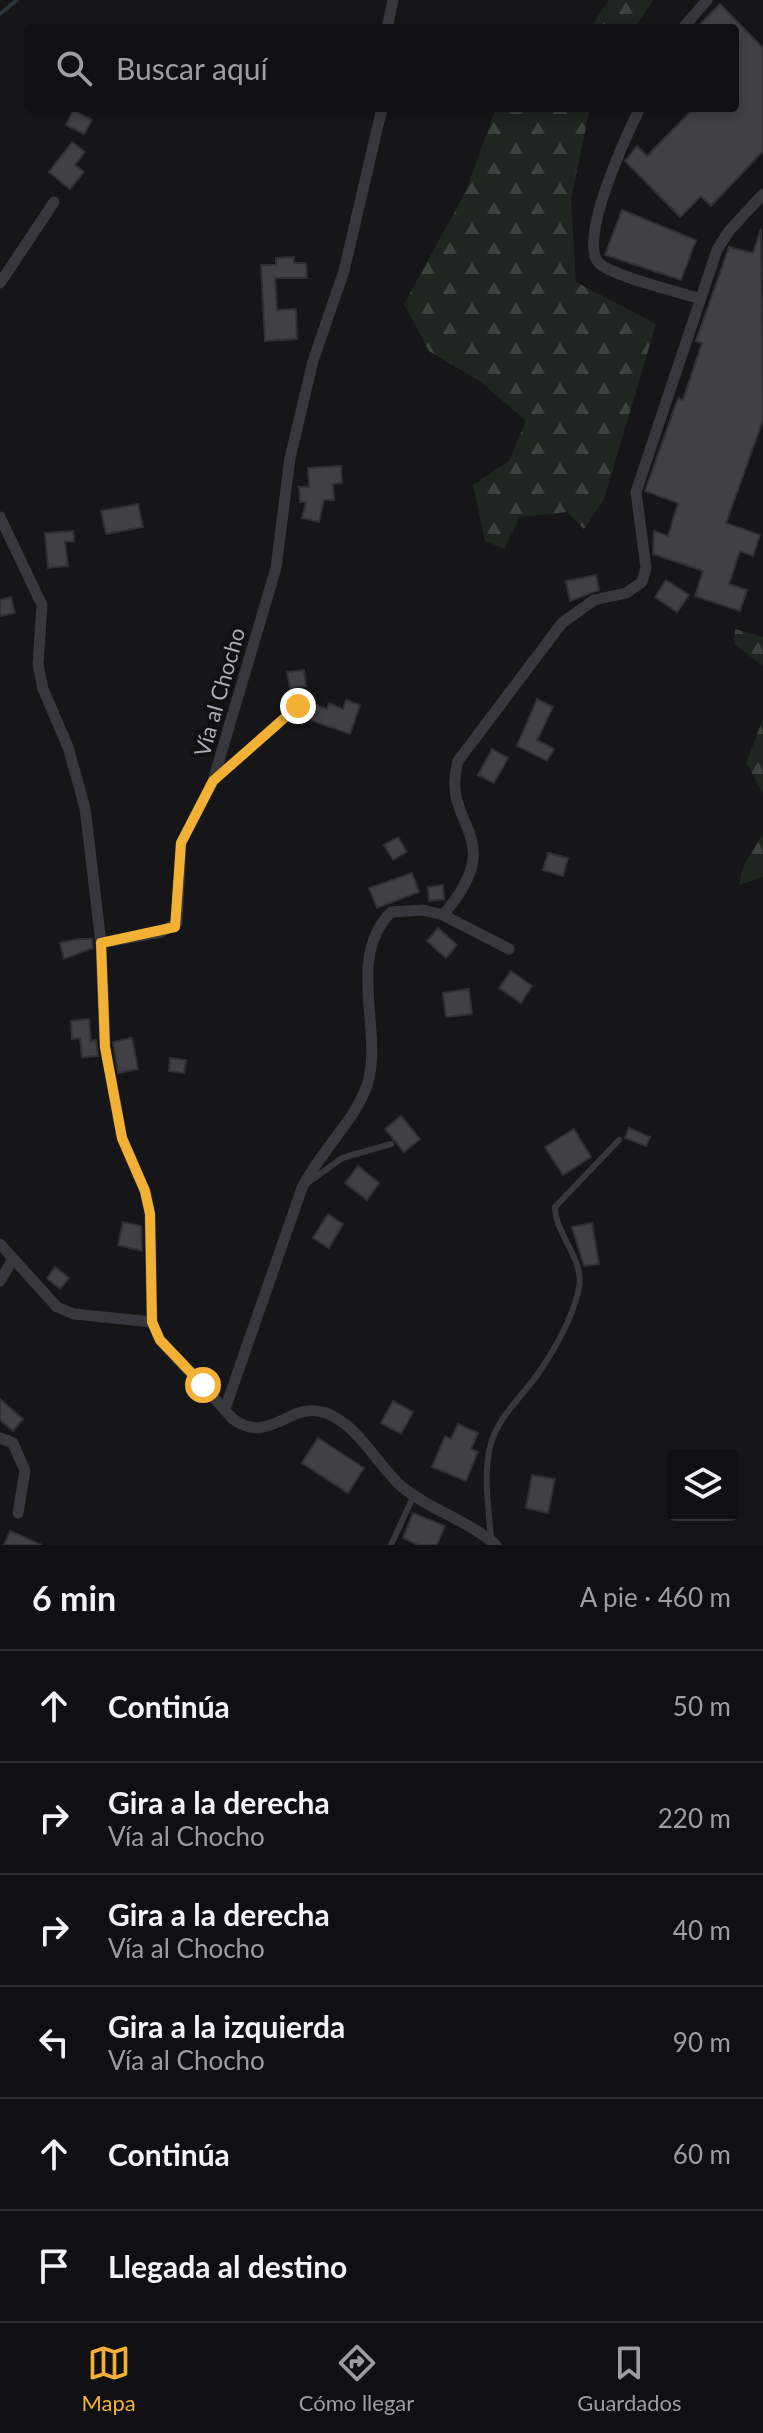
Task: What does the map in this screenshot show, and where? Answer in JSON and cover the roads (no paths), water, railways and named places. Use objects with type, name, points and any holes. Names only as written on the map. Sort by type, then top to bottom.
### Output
[{"type":"street","points":[[388,24],[393,0]]},
{"type":"street","points":[[686,24],[707,0]]},
{"type":"street","name":"Vía al Chocho","points":[[101,943],[175,927],[181,843],[213,781],[276,568],[293,444],[313,361],[344,271],[381,112]]},
{"type":"street","points":[[638,112],[594,223],[593,251],[602,266],[698,298]]},
{"type":"street","points":[[443,915],[463,890],[474,863],[471,834],[455,789],[458,761],[562,623],[594,600],[636,589],[645,575],[636,492],[698,298],[717,250],[729,231],[763,194]]},
{"type":"street","points":[[0,283],[54,202]]},
{"type":"street","points":[[0,517],[42,605],[38,664],[85,808],[101,943],[105,1047],[122,1138],[145,1191],[150,1214],[152,1322],[160,1340],[247,1429],[261,1429],[302,1413],[325,1413],[344,1423],[414,1495],[459,1518],[494,1543]]},
{"type":"street","points":[[225,1409],[302,1188],[312,1167],[367,1089],[372,1062],[369,962],[375,935],[391,912],[423,910],[443,915],[509,949]]},
{"type":"street","points":[[0,1244],[57,1307],[74,1314],[152,1322]]},
{"type":"street","points":[[0,1281],[13,1259]]},
{"type":"street","points":[[0,1438],[13,1443],[25,1471],[18,1513]]},
{"type":"lane","points":[[213,781],[298,706]]},
{"type":"lane","points":[[494,1543],[487,1487],[490,1445],[499,1423],[540,1370],[554,1346],[568,1321],[580,1286],[570,1248],[555,1216],[555,1207],[619,1140]]},
{"type":"lane","points":[[302,1188],[342,1158],[391,1144]]},
{"type":"lane","points":[[391,1545],[414,1495]]},
{"type":"waterway","points":[[0,14],[17,0]]}]
